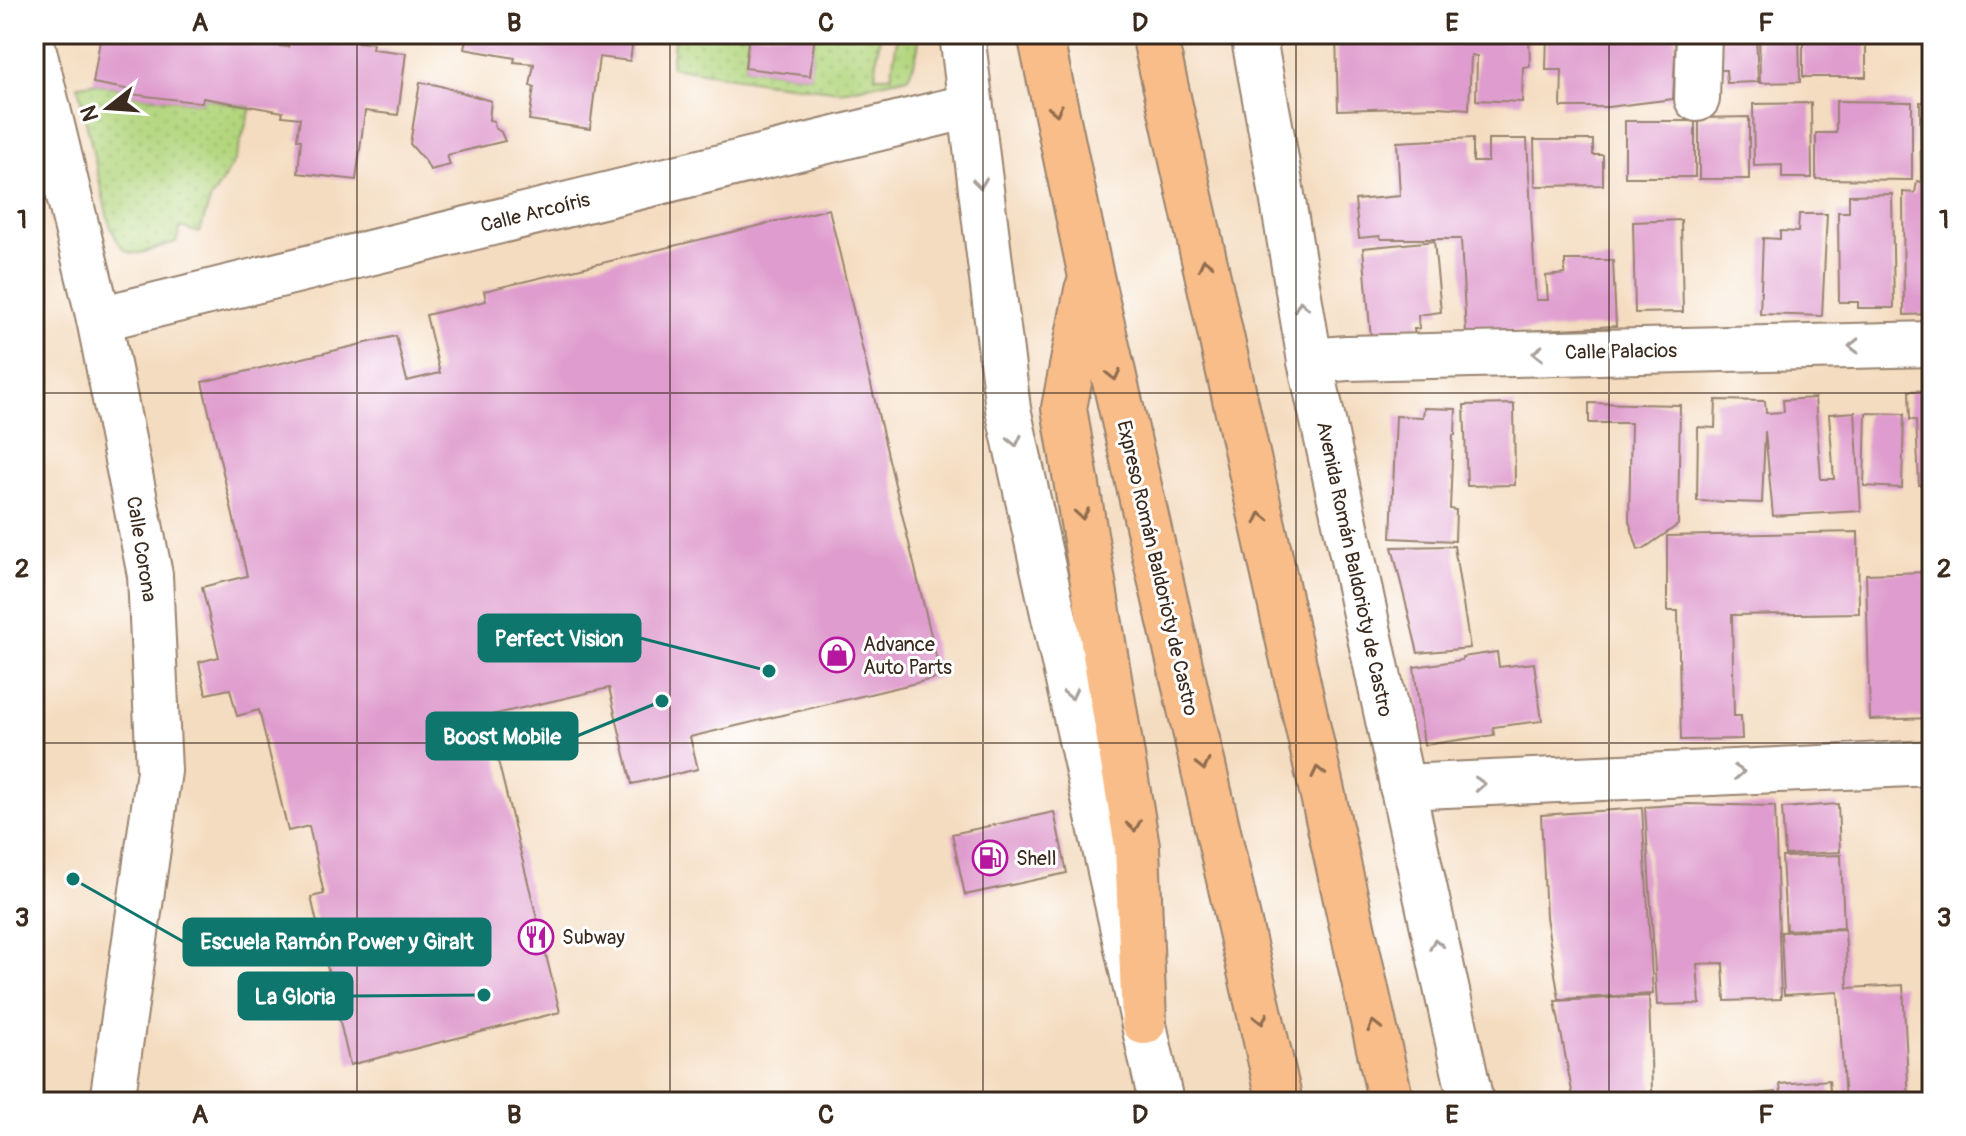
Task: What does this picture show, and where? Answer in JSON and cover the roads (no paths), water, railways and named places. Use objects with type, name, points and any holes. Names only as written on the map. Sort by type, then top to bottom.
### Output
[{"type":"highway","name":"Expreso Román Baldorioty de Castro","points":[[1040,34],[1090,272],[1280,1102]]},
{"type":"highway","points":[[1154,34],[1391,1102]]},
{"type":"highway","points":[[1090,272],[1064,408],[1137,846],[1144,1022]]},
{"type":"street","points":[[962,34],[1008,409],[1161,1102]]},
{"type":"street","name":"Avenida Román Baldorioty de Castro","points":[[1253,34],[1310,361],[1471,1102]]},
{"type":"street","points":[[1697,99],[1699,34]]},
{"type":"street","name":"Calle Corona","points":[[34,51],[99,319],[150,575],[159,771],[112,1102]]},
{"type":"street","name":"Calle Arcoíris","points":[[99,319],[970,106]]},
{"type":"street","name":"Calle Palacios","points":[[1310,361],[1932,344]]},
{"type":"street","points":[[1402,787],[1932,763]]},
{"type":"place","name":"Advance Auto Parts","points":[[837,655]]},
{"type":"place","name":"Perfect Vision","points":[[769,671]]},
{"type":"place","name":"Boost Mobile","points":[[662,701]]},
{"type":"place","name":"Shell","points":[[990,858]]},
{"type":"place","name":"Escuela Ramón Power y Giralt","points":[[73,879]]},
{"type":"place","name":"Subway","points":[[536,937]]},
{"type":"place","name":"La Gloria","points":[[484,995]]}]
